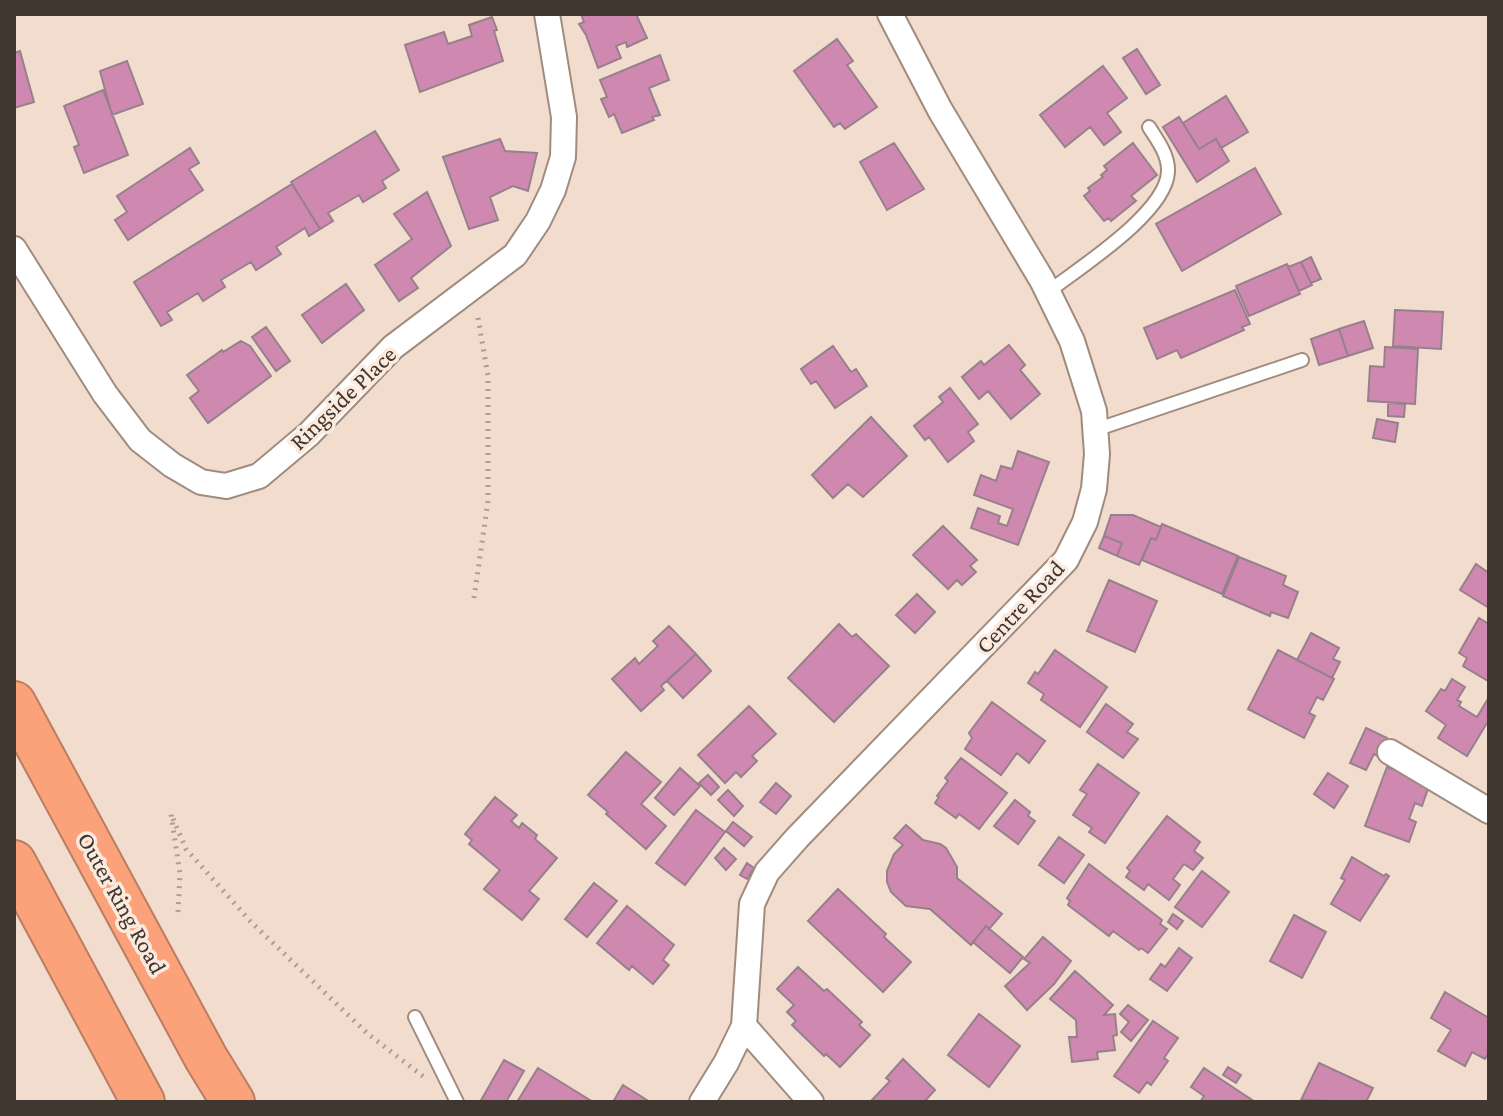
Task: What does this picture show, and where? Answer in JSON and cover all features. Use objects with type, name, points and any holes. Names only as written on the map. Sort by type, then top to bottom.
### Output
[{"type":"highway","name":"Outer Ring Road","points":[[14,703],[206,1058],[233,1102]]},
{"type":"highway","points":[[14,862],[143,1102]]},
{"type":"street","name":"Ringside Place","points":[[14,249],[105,394],[140,440],[172,465],[201,482],[226,486],[259,476],[309,434],[393,347],[515,255],[530,233],[553,190],[563,157],[564,117],[547,14]]},
{"type":"street","name":"Centre Road","points":[[702,1102],[744,1026],[752,904],[767,872],[1066,560],[1085,522],[1094,489],[1097,454],[1094,411],[1072,341],[1048,292],[940,110],[890,14]]},
{"type":"street","points":[[1390,752],[1489,811]]},
{"type":"street","points":[[744,1026],[811,1102]]},
{"type":"lane","points":[[1048,292],[1115,242],[1159,196],[1168,173],[1167,158],[1149,127]]},
{"type":"lane","points":[[1095,430],[1302,360]]},
{"type":"lane","points":[[415,1017],[457,1102]]},
{"type":"path","points":[[472,288],[488,376],[488,501],[474,598]]},
{"type":"path","points":[[178,912],[180,874],[171,814],[186,849],[251,922],[368,1034],[431,1083]]},
{"type":"building","points":[[581,14],[636,14],[647,38],[627,47],[626,42],[616,46],[621,58],[598,68],[579,24],[584,22]]},
{"type":"building","points":[[492,17],[503,61],[420,92],[405,45],[444,32],[448,44],[472,36],[469,25]]},
{"type":"building","points":[[837,39],[853,61],[847,65],[877,107],[845,129],[840,123],[834,127],[794,71]]},
{"type":"building","points":[[1137,49],[1160,85],[1146,94],[1123,58]]},
{"type":"building","points":[[20,51],[34,102],[14,108],[14,53]]},
{"type":"building","points":[[660,55],[669,80],[649,88],[660,115],[622,133],[614,114],[609,117],[601,99],[607,97],[600,80]]},
{"type":"building","points":[[127,61],[143,104],[112,115],[100,71]]},
{"type":"building","points":[[1103,66],[1127,98],[1107,113],[1121,132],[1104,145],[1090,127],[1065,147],[1040,115]]},
{"type":"building","points":[[103,90],[128,155],[84,173],[74,147],[79,145],[64,106]]},
{"type":"building","points":[[1226,96],[1248,132],[1221,148],[1216,139],[1199,149],[1183,123]]},
{"type":"building","points":[[1179,117],[1199,149],[1216,139],[1229,161],[1197,182],[1163,127]]},
{"type":"building","points":[[375,131],[399,170],[382,181],[386,188],[363,202],[359,195],[328,213],[333,221],[320,229],[291,182]]},
{"type":"building","points":[[500,139],[505,151],[537,153],[528,191],[513,186],[490,197],[498,220],[469,229],[443,157]]},
{"type":"building","points":[[894,143],[924,189],[887,210],[860,162]]},
{"type":"building","points":[[1133,143],[1157,175],[1131,196],[1136,201],[1111,221],[1109,218],[1104,221],[1084,196],[1090,191],[1088,188],[1103,177],[1101,175],[1107,170],[1104,166]]},
{"type":"building","points":[[190,148],[199,163],[189,169],[203,190],[128,240],[115,220],[127,212],[117,196]]},
{"type":"building","points":[[1255,168],[1281,214],[1182,271],[1156,224]]},
{"type":"building","points":[[292,184],[320,229],[309,236],[305,228],[276,247],[281,254],[256,270],[251,262],[221,280],[225,287],[203,301],[198,293],[167,312],[172,320],[161,326],[134,282]]},
{"type":"building","points":[[427,192],[451,246],[411,278],[418,288],[399,301],[375,265],[412,239],[394,214]]},
{"type":"building","points":[[1311,257],[1321,279],[1311,283],[1301,262]]},
{"type":"building","points":[[1301,262],[1312,285],[1299,291],[1288,267]]},
{"type":"building","points":[[1287,264],[1300,294],[1249,316],[1236,286]]},
{"type":"building","points":[[346,284],[364,310],[322,343],[302,315]]},
{"type":"building","points":[[1235,290],[1250,324],[1242,327],[1244,330],[1181,358],[1177,350],[1157,359],[1144,328]]},
{"type":"building","points":[[1395,310],[1443,312],[1441,349],[1393,346]]},
{"type":"building","points":[[1364,321],[1373,348],[1348,356],[1339,329]]},
{"type":"building","points":[[266,327],[290,361],[276,371],[252,337]]},
{"type":"building","points":[[1339,329],[1348,356],[1319,365],[1311,339]]},
{"type":"building","points":[[241,341],[250,346],[271,376],[208,423],[190,398],[199,391],[187,375],[222,350]]},
{"type":"building","points":[[1009,345],[1025,365],[1020,370],[1040,394],[1011,419],[988,391],[979,399],[962,377],[981,361],[984,365]]},
{"type":"building","points":[[833,346],[851,372],[856,369],[867,386],[835,408],[816,381],[811,384],[801,369]]},
{"type":"building","points":[[1385,347],[1418,349],[1415,404],[1368,401],[1370,366],[1384,367]]},
{"type":"building","points":[[950,388],[978,424],[968,432],[974,441],[948,462],[929,437],[925,440],[914,426],[943,402],[939,397]]},
{"type":"building","points":[[1388,403],[1405,404],[1404,417],[1388,416]]},
{"type":"building","points":[[871,417],[907,456],[863,497],[848,484],[833,498],[812,475]]},
{"type":"building","points":[[1377,419],[1398,423],[1395,442],[1373,438]]},
{"type":"building","points":[[1018,451],[1049,462],[1018,545],[971,528],[978,508],[1000,516],[998,523],[1007,526],[1013,509],[974,495],[981,475],[996,481],[1001,466],[1012,469]]},
{"type":"building","points":[[1111,515],[1133,515],[1161,527],[1156,540],[1151,538],[1139,565],[1117,556],[1122,543],[1104,536]]},
{"type":"building","points":[[1162,524],[1238,556],[1222,594],[1142,560],[1151,538],[1156,540]]},
{"type":"building","points":[[943,526],[977,560],[970,566],[976,572],[962,585],[957,580],[948,589],[913,555]]},
{"type":"building","points":[[1104,536],[1122,543],[1117,556],[1099,548]]},
{"type":"building","points":[[1239,557],[1286,576],[1283,585],[1298,592],[1288,618],[1271,612],[1270,616],[1223,596]]},
{"type":"building","points":[[1476,564],[1489,573],[1489,608],[1460,590]]},
{"type":"building","points":[[1109,580],[1157,601],[1135,652],[1087,631]]},
{"type":"building","points":[[917,594],[935,612],[915,633],[896,615]]},
{"type":"building","points":[[1479,618],[1489,624],[1488,681],[1463,666],[1467,658],[1459,653]]},
{"type":"building","points":[[839,624],[852,637],[856,634],[889,666],[834,722],[788,678]]},
{"type":"building","points":[[669,626],[696,654],[661,686],[664,690],[641,711],[612,679],[635,658],[639,664],[658,646],[653,641]]},
{"type":"building","points":[[1311,633],[1339,648],[1333,659],[1340,662],[1332,678],[1297,660]]},
{"type":"building","points":[[1055,650],[1107,687],[1080,727],[1041,700],[1044,694],[1028,683]]},
{"type":"building","points":[[1278,650],[1334,679],[1323,700],[1317,697],[1309,713],[1315,716],[1304,738],[1248,709]]},
{"type":"building","points":[[696,654],[711,671],[683,698],[667,681]]},
{"type":"building","points":[[1452,679],[1465,687],[1457,700],[1461,702],[1459,706],[1477,717],[1489,697],[1489,724],[1467,756],[1438,738],[1446,725],[1426,711]]},
{"type":"building","points":[[992,702],[1045,741],[1029,763],[1017,753],[1001,775],[965,749],[972,738],[969,733]]},
{"type":"building","points":[[1106,704],[1133,724],[1127,732],[1138,739],[1123,758],[1087,732]]},
{"type":"building","points":[[749,706],[776,734],[752,756],[757,761],[741,777],[736,772],[725,783],[698,755]]},
{"type":"building","points":[[1366,728],[1387,738],[1379,757],[1374,754],[1366,770],[1350,763]]},
{"type":"building","points":[[626,752],[661,782],[641,804],[666,826],[646,849],[588,795]]},
{"type":"building","points":[[961,758],[1007,793],[979,829],[959,814],[956,818],[935,803],[948,781],[945,778]]},
{"type":"building","points":[[1098,764],[1139,793],[1105,843],[1089,832],[1092,828],[1073,815],[1087,794],[1080,790]]},
{"type":"building","points":[[1387,767],[1430,783],[1422,806],[1415,803],[1409,819],[1416,822],[1409,842],[1365,826]]},
{"type":"building","points":[[680,768],[700,786],[674,815],[655,798]]},
{"type":"building","points":[[1328,773],[1348,786],[1334,808],[1314,794]]},
{"type":"building","points":[[708,775],[719,787],[711,795],[699,783]]},
{"type":"building","points":[[776,783],[791,796],[776,814],[760,802]]},
{"type":"building","points":[[728,790],[743,806],[734,816],[718,800]]},
{"type":"building","points":[[495,797],[517,815],[511,821],[519,828],[522,823],[537,835],[535,839],[557,858],[529,891],[539,899],[522,920],[484,889],[500,870],[469,844],[472,840],[465,834]]},
{"type":"building","points":[[1015,800],[1030,812],[1028,816],[1035,821],[1018,844],[994,826]]},
{"type":"building","points":[[696,810],[725,832],[685,885],[656,863]]},
{"type":"building","points":[[1167,816],[1200,842],[1194,851],[1203,858],[1193,870],[1184,864],[1173,879],[1180,885],[1169,900],[1148,884],[1144,890],[1126,877],[1130,871],[1127,868]]},
{"type":"building","points":[[733,822],[752,837],[744,846],[726,831]]},
{"type":"building","points":[[906,825],[923,840],[946,848],[957,867],[957,878],[1002,914],[989,929],[986,926],[971,945],[930,909],[906,906],[891,892],[887,871],[894,854],[903,845],[894,838]]},
{"type":"building","points":[[1059,837],[1084,855],[1064,883],[1039,865]]},
{"type":"building","points":[[724,848],[736,859],[726,870],[715,858]]},
{"type":"building","points":[[1352,857],[1389,876],[1360,921],[1331,904],[1345,880],[1341,878]]},
{"type":"building","points":[[747,863],[754,868],[747,879],[740,875]]},
{"type":"building","points":[[1089,864],[1162,920],[1160,924],[1167,929],[1148,953],[1113,931],[1109,936],[1068,905],[1070,901],[1067,898]]},
{"type":"building","points":[[1202,871],[1229,892],[1202,927],[1175,907]]},
{"type":"building","points":[[594,883],[617,901],[587,937],[565,919]]},
{"type":"building","points":[[838,889],[911,962],[883,992],[808,921]]},
{"type":"building","points":[[627,906],[674,945],[663,960],[669,965],[653,984],[632,966],[629,970],[597,943]]},
{"type":"building","points":[[1173,914],[1183,921],[1177,929],[1168,922]]},
{"type":"building","points":[[1294,915],[1326,932],[1302,978],[1270,961]]},
{"type":"building","points":[[986,926],[1023,957],[1010,973],[973,942]]},
{"type":"building","points":[[1043,937],[1071,961],[1054,984],[1027,1010],[1005,986],[1030,963],[1024,959]]},
{"type":"building","points":[[1179,948],[1192,958],[1167,991],[1150,979],[1161,964],[1165,967]]},
{"type":"building","points":[[798,967],[862,1022],[859,1025],[870,1035],[840,1067],[792,1025],[796,1021],[787,1012],[794,1005],[777,989]]},
{"type":"building","points":[[1075,971],[1113,1005],[1104,1015],[1115,1014],[1117,1035],[1113,1036],[1115,1050],[1097,1052],[1098,1059],[1072,1062],[1069,1037],[1077,1037],[1076,1020],[1050,999]]},
{"type":"building","points":[[1445,992],[1489,1018],[1489,1052],[1485,1059],[1472,1052],[1465,1066],[1438,1051],[1451,1030],[1431,1018]]},
{"type":"building","points":[[1128,1005],[1148,1020],[1131,1041],[1121,1032],[1129,1022],[1120,1014]]},
{"type":"building","points":[[979,1014],[1020,1046],[989,1087],[948,1055]]},
{"type":"building","points":[[1153,1021],[1178,1038],[1164,1058],[1168,1061],[1151,1085],[1147,1082],[1139,1093],[1114,1076]]},
{"type":"building","points":[[903,1059],[935,1090],[924,1102],[870,1102],[890,1081],[886,1078]]},
{"type":"building","points":[[504,1060],[524,1071],[506,1102],[480,1102]]},
{"type":"building","points":[[1319,1063],[1373,1088],[1366,1102],[1301,1100]]},
{"type":"building","points":[[1228,1067],[1241,1075],[1236,1083],[1223,1075]]},
{"type":"building","points":[[538,1068],[593,1102],[517,1102]]},
{"type":"building","points":[[1204,1068],[1252,1100],[1200,1102],[1204,1096],[1191,1087]]},
{"type":"building","points":[[623,1085],[650,1102],[613,1102]]}]
